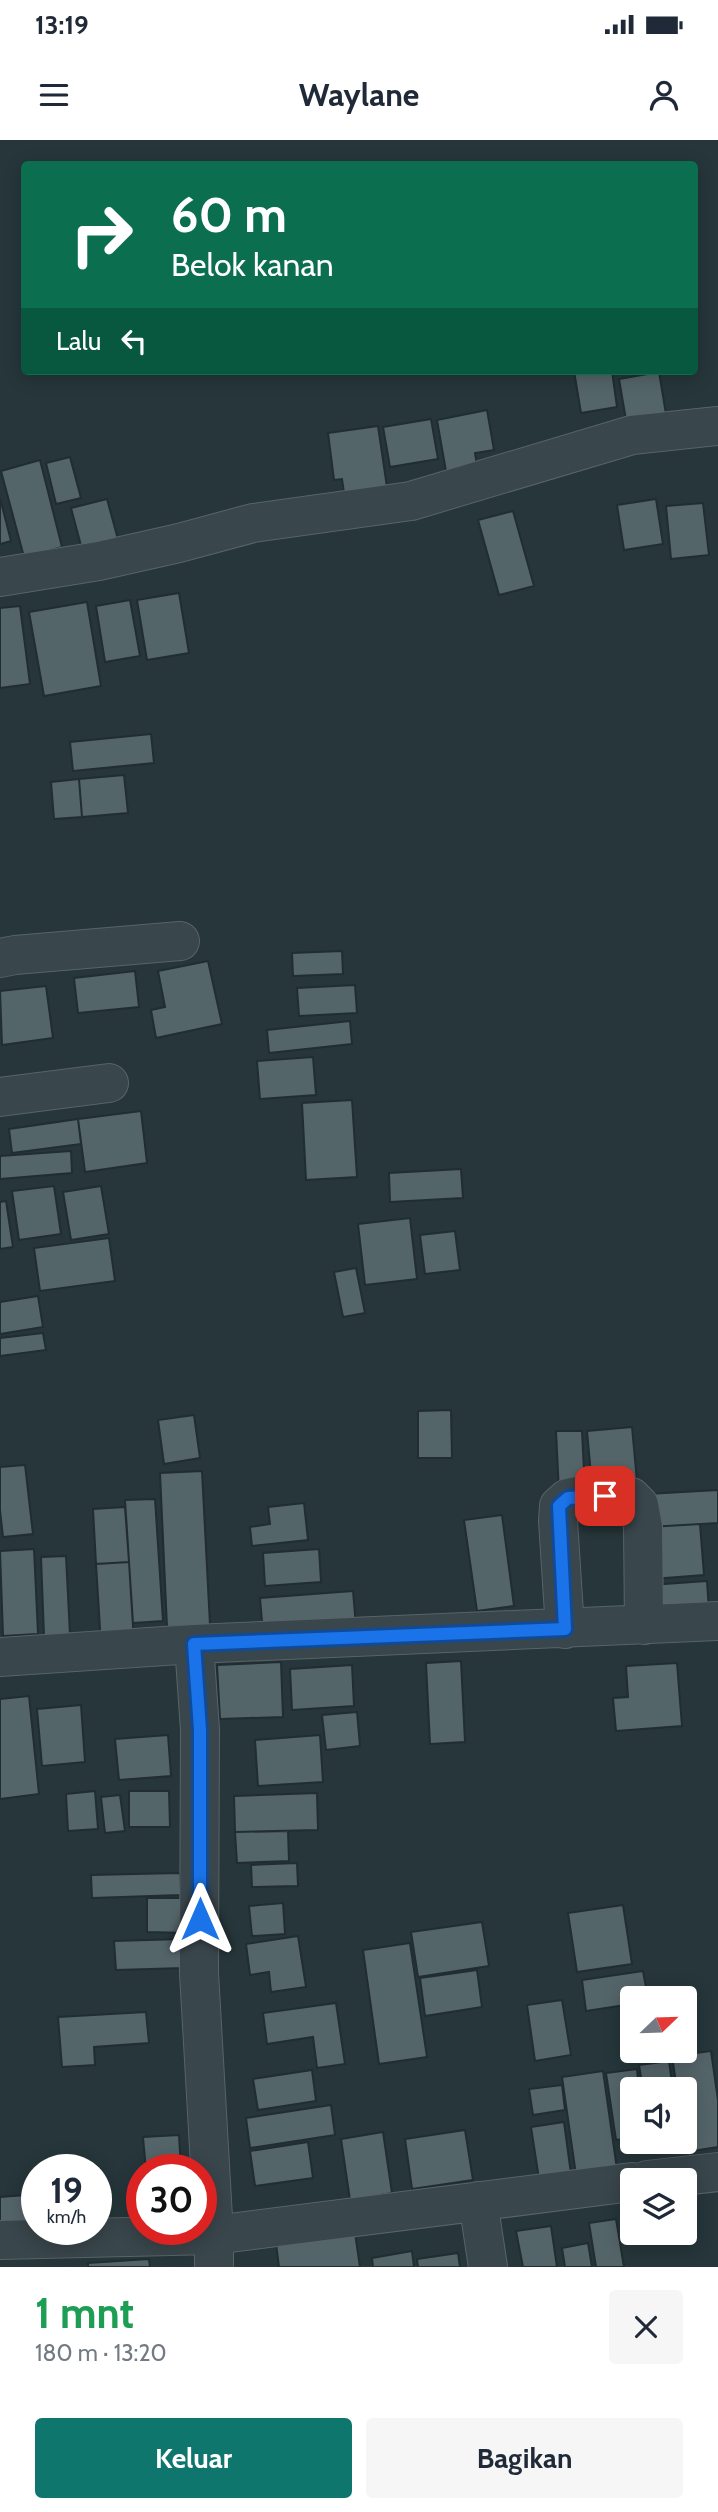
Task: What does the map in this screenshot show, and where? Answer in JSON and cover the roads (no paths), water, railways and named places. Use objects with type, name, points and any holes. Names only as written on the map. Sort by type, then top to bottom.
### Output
[{"type":"street","points":[[0,577],[99,561],[253,523],[411,501],[632,435],[718,426]]},
{"type":"street","points":[[0,958],[180,941]]},
{"type":"street","points":[[0,1097],[108,1083]]},
{"type":"street","points":[[565,1629],[559,1506],[568,1498],[578,1496],[631,1497],[639,1505],[644,1625]]},
{"type":"street","points":[[0,1657],[194,1644],[718,1620]]},
{"type":"street","points":[[194,1644],[200,1730],[199,1973],[214,2251]]},
{"type":"street","points":[[697,2174],[718,2172]]},
{"type":"street","points":[[0,2240],[214,2251],[478,2201],[620,2183]]},
{"type":"street","points":[[478,2201],[488,2267]]}]
